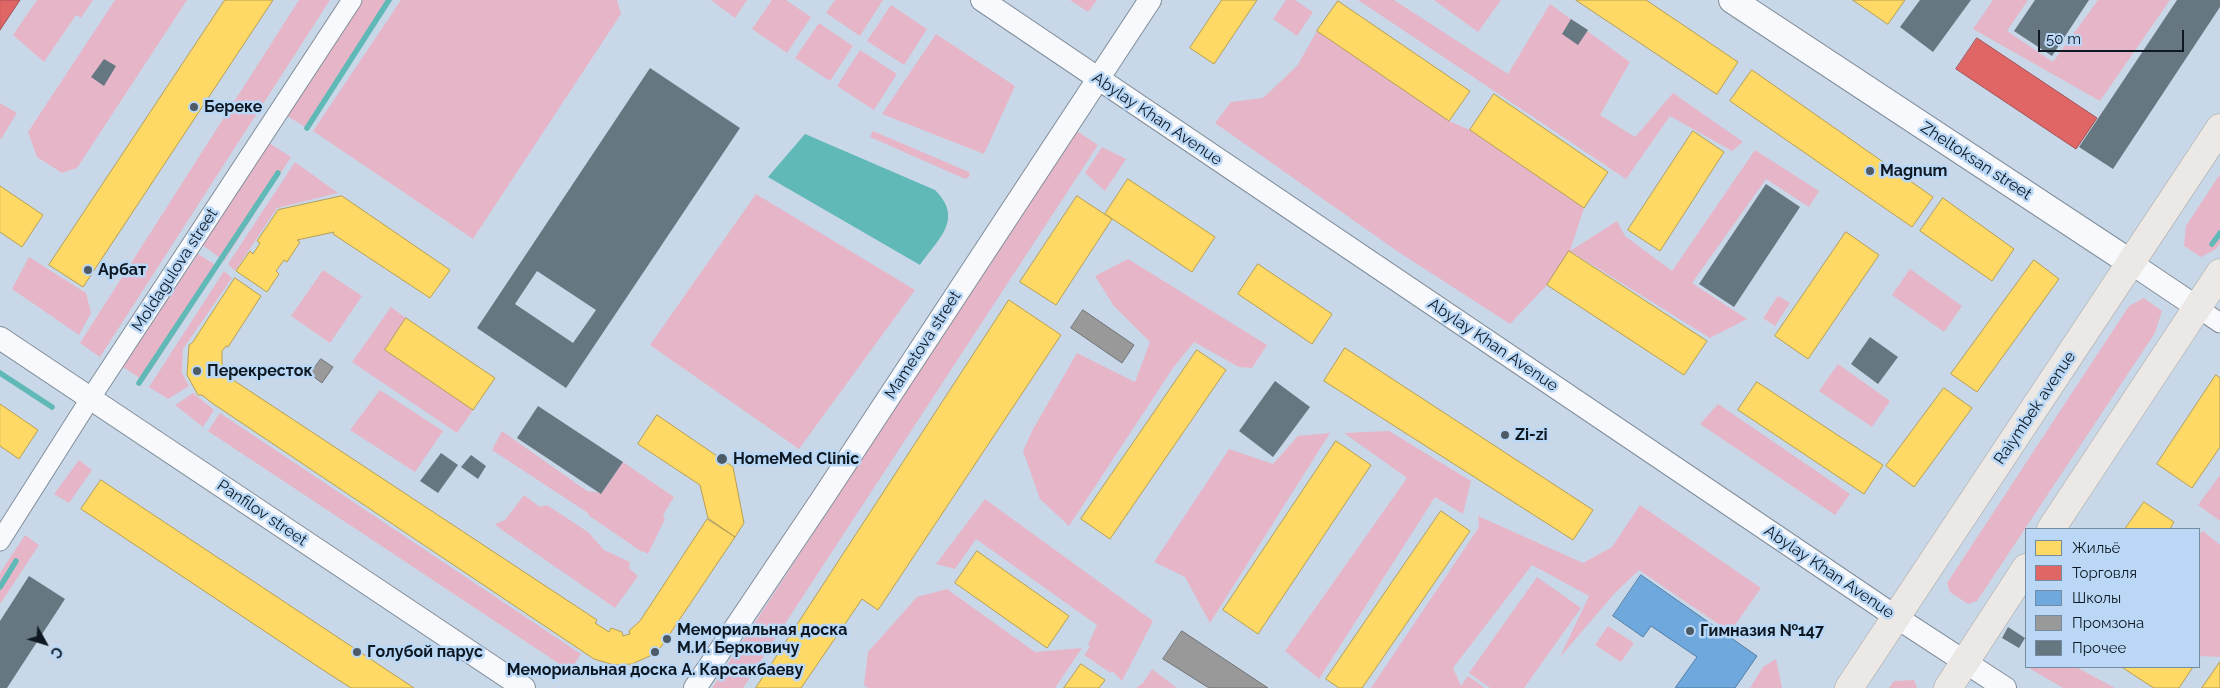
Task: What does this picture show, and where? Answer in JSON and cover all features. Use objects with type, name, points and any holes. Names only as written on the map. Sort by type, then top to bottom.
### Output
[{"type":"main road","name":"Zheltoksan street","points":[[1732,0],[2131,263]]},
{"type":"main road","name":"Raiymbek avenue","points":[[1849,688],[2220,128]]},
{"type":"main road","points":[[2053,528],[2209,316],[2220,273]]},
{"type":"main road","points":[[1948,688],[2025,570]]},
{"type":"street","name":"Moldagulova street","points":[[0,541],[90,399],[352,0]]},
{"type":"street","name":"Abylay Khan Avenue","points":[[982,0],[1896,618],[2005,688]]},
{"type":"street","name":"Mametovа street","points":[[695,688],[822,499],[1150,0]]},
{"type":"street","name":"Zheltoksan street","points":[[2131,263],[2209,316]]},
{"type":"street","name":"Panfilov street","points":[[0,338],[524,688]]},
{"type":"shaded area","points":[[37,0],[93,0],[81,18],[76,15],[44,62],[13,35]]},
{"type":"shaded area","points":[[115,0],[187,0],[77,168],[62,173],[37,157],[28,132]]},
{"type":"shaded area","points":[[299,0],[330,0],[100,357],[80,343]]},
{"type":"shaded area","points":[[352,0],[392,0],[307,128],[279,111]]},
{"type":"shaded area","points":[[401,0],[617,0],[621,14],[473,239],[313,131]]},
{"type":"shaded area","points":[[711,0],[747,0],[735,18]]},
{"type":"shaded area","points":[[772,0],[786,0],[811,17],[787,53],[752,29]]},
{"type":"shaded area","points":[[835,0],[883,0],[860,36],[826,13]]},
{"type":"shaded area","points":[[1070,0],[1097,0],[1088,12]]},
{"type":"shaded area","points":[[1286,0],[1295,0],[1313,12],[1297,36],[1273,19]]},
{"type":"shaded area","points":[[1358,0],[1394,0],[1508,74],[1550,4],[1630,62],[1600,115],[1635,137],[1673,93],[1743,142],[1732,151],[1670,116],[1626,179]]},
{"type":"shaded area","points":[[1434,0],[1501,0],[1478,32]]},
{"type":"shaded area","points":[[1993,0],[2028,0],[2007,31],[2053,62],[2098,0],[2170,0],[2100,101],[1973,29]]},
{"type":"shaded area","points":[[891,5],[927,29],[904,65],[867,41]]},
{"type":"shaded area","points":[[819,23],[853,46],[830,81],[795,58]]},
{"type":"shaded area","points":[[1317,31],[1449,121],[1470,130],[1584,208],[1570,251],[1547,285],[1510,324],[1397,251],[1215,123],[1231,102],[1263,98],[1297,66]]},
{"type":"shaded area","points":[[936,34],[1015,86],[984,154],[882,114]]},
{"type":"shaded area","points":[[860,50],[897,74],[874,110],[837,86]]},
{"type":"shaded area","points":[[0,103],[17,113],[1,139],[0,139]]},
{"type":"shaded area","points":[[873,131],[969,172],[970,176],[965,179],[870,137]]},
{"type":"shaded area","points":[[1077,131],[1098,145],[743,688],[712,688]]},
{"type":"shaded area","points":[[805,134],[935,190],[948,210],[948,219],[941,237],[920,265],[768,177]]},
{"type":"shaded area","points":[[269,143],[291,157],[224,261],[201,244]]},
{"type":"shaded area","points":[[1102,147],[1126,159],[1105,191],[1085,173]]},
{"type":"shaded area","points":[[1755,150],[1819,191],[1809,207],[1766,179],[1692,283],[1747,319],[1710,338],[1570,251],[1617,221],[1625,236],[1672,271]]},
{"type":"shaded area","points":[[295,162],[338,193],[277,208],[235,271],[228,264]]},
{"type":"shaded area","points":[[2220,174],[2220,243],[2216,249],[2201,257],[2184,246],[2186,226]]},
{"type":"shaded area","points":[[756,194],[915,290],[799,449],[650,345]]},
{"type":"shaded area","points":[[198,254],[219,267],[144,381],[123,367]]},
{"type":"shaded area","points":[[29,257],[86,293],[91,313],[79,335],[12,289]]},
{"type":"shaded area","points":[[1128,259],[1267,345],[1252,368],[1239,367],[1194,342],[1173,368],[1069,526],[1040,499],[1023,451],[1032,431],[1077,353],[1135,382],[1150,342],[1114,306],[1095,276]]},
{"type":"shaded area","points":[[1910,269],[1962,306],[1944,332],[1892,295]]},
{"type":"shaded area","points":[[323,270],[362,296],[330,343],[291,316]]},
{"type":"shaded area","points":[[224,271],[232,278],[183,349],[182,373],[189,386],[168,399],[149,387]]},
{"type":"shaded area","points":[[1778,296],[1790,303],[1775,326],[1763,318]]},
{"type":"shaded area","points":[[2144,298],[2162,311],[2155,333],[1977,601],[1968,604],[1950,592],[1947,583],[2129,306]]},
{"type":"shaded area","points":[[391,307],[406,318],[385,350],[473,410],[457,433],[352,362]]},
{"type":"shaded area","points":[[1838,364],[1890,401],[1872,427],[1819,391]]},
{"type":"shaded area","points":[[380,390],[443,431],[415,472],[350,430]]},
{"type":"shaded area","points":[[193,393],[214,410],[203,427],[175,405]]},
{"type":"shaded area","points":[[1718,404],[1850,494],[1835,515],[1700,424]]},
{"type":"shaded area","points":[[220,413],[581,654],[570,671],[208,431]]},
{"type":"shaded area","points":[[502,431],[587,491],[602,493],[623,462],[674,497],[663,515],[665,519],[648,554],[642,552],[588,515],[588,513],[492,450]]},
{"type":"shaded area","points":[[1389,431],[1471,481],[1463,514],[1435,497],[1319,679],[1285,651],[1407,478],[1344,433]]},
{"type":"shaded area","points":[[1330,433],[1210,623],[1185,577],[1154,562],[1229,449],[1273,464],[1298,436]]},
{"type":"shaded area","points":[[79,460],[92,470],[69,503],[54,494]]},
{"type":"shaded area","points":[[2220,475],[2220,521],[2198,505]]},
{"type":"shaded area","points":[[524,495],[540,507],[547,505],[588,532],[604,550],[630,562],[629,568],[638,576],[615,608],[495,524],[505,520]]},
{"type":"shaded area","points":[[985,499],[1153,621],[1122,681],[1112,671],[1111,673],[1084,655],[1090,647],[1088,645],[1097,625],[976,539],[955,569],[936,564]]},
{"type":"shaded area","points":[[1640,505],[1761,588],[1730,632],[1639,570],[1615,593],[1560,657],[1589,596],[1532,565],[1453,668],[1461,686],[1468,676],[1485,688],[1371,688],[1479,527],[1478,516],[1583,563],[1612,547]]},
{"type":"shaded area","points":[[2203,531],[2220,545],[2220,657],[2200,656],[2200,533]]},
{"type":"shaded area","points":[[25,535],[39,545],[0,604],[0,573]]},
{"type":"shaded area","points":[[1537,577],[1581,608],[1524,688],[1490,688],[1469,673]]},
{"type":"shaded area","points":[[947,589],[1035,652],[1082,648],[1055,688],[868,688],[864,685],[868,652],[917,597]]},
{"type":"shaded area","points":[[1608,626],[1634,643],[1621,662],[1595,645]]},
{"type":"shaded area","points":[[1776,659],[1782,688],[1750,688],[1763,667]]},
{"type":"shaded area","points":[[2029,668],[2078,668],[2115,688],[2063,688]]},
{"type":"shaded area","points":[[1152,669],[1177,688],[1136,688],[1143,683]]},
{"type":"shaded area","points":[[1914,680],[1917,688],[1889,688],[1894,681]]},
{"type":"building: Жильё","points":[[225,0],[273,0],[83,287],[49,265]]},
{"type":"building: Жильё","points":[[1222,0],[1257,0],[1214,64],[1190,48]]},
{"type":"building: Жильё","points":[[1576,0],[1646,0],[1738,62],[1717,94]]},
{"type":"building: Жильё","points":[[1853,0],[1905,0],[1888,24]]},
{"type":"building: Жильё","points":[[1338,1],[1470,91],[1449,121],[1317,31]]},
{"type":"building: Жильё","points":[[1752,70],[1933,197],[1912,227],[1730,101]]},
{"type":"building: Жильё","points":[[1494,94],[1608,172],[1584,208],[1470,130]]},
{"type":"building: Жильё","points":[[1693,131],[1724,152],[1660,251],[1628,230]]},
{"type":"building: Жильё","points":[[1128,179],[1215,237],[1192,272],[1105,214]]},
{"type":"building: Жильё","points":[[0,186],[43,215],[22,247],[0,232]]},
{"type":"building: Жильё","points":[[342,196],[450,270],[430,298],[333,234],[334,232],[297,240],[300,242],[287,262],[284,260],[276,271],[279,274],[267,292],[236,271],[250,251],[253,254],[260,243],[257,241],[278,210]]},
{"type":"building: Жильё","points":[[1077,196],[1112,219],[1056,305],[1020,282]]},
{"type":"building: Жильё","points":[[1943,198],[2014,249],[1992,281],[1920,231]]},
{"type":"building: Жильё","points":[[1846,232],[1879,255],[1808,359],[1775,336]]},
{"type":"building: Жильё","points":[[1569,251],[1707,341],[1684,375],[1547,285]]},
{"type":"building: Жильё","points":[[2034,260],[2059,279],[1977,392],[1951,374]]},
{"type":"building: Жильё","points":[[1258,264],[1332,314],[1312,344],[1238,294]]},
{"type":"building: Жильё","points":[[235,278],[261,296],[228,347],[226,346],[222,351],[222,363],[227,376],[597,620],[595,623],[609,632],[611,628],[622,632],[623,636],[630,634],[629,631],[640,621],[707,519],[735,537],[661,647],[652,655],[632,664],[614,665],[594,659],[202,395],[198,395],[187,375],[189,345]]},
{"type":"building: Жильё","points":[[1009,300],[1061,335],[878,610],[862,599],[801,688],[756,688]]},
{"type":"building: Жильё","points":[[406,318],[495,378],[473,410],[385,350]]},
{"type":"building: Жильё","points":[[1345,348],[1593,510],[1573,540],[1324,381]]},
{"type":"building: Жильё","points":[[1197,350],[1226,370],[1110,539],[1081,519]]},
{"type":"building: Жильё","points":[[2216,375],[2220,378],[2220,447],[2192,488],[2157,464]]},
{"type":"building: Жильё","points":[[1757,382],[1883,465],[1864,494],[1738,410]]},
{"type":"building: Жильё","points":[[1944,388],[1972,408],[1914,487],[1886,466]]},
{"type":"building: Жильё","points":[[0,404],[38,430],[19,459],[0,446]]},
{"type":"building: Жильё","points":[[657,415],[733,467],[744,523],[735,537],[708,518],[700,485],[638,444]]},
{"type":"building: Жильё","points":[[1336,441],[1371,465],[1258,634],[1223,610]]},
{"type":"building: Жильё","points":[[101,480],[414,688],[351,688],[320,668],[81,509]]},
{"type":"building: Жильё","points":[[2144,502],[2174,522],[2171,528],[2126,528]]},
{"type":"building: Жильё","points":[[1441,511],[1470,531],[1362,688],[1339,688],[1326,679]]},
{"type":"building: Жильё","points":[[977,551],[1069,616],[1047,648],[955,583]]},
{"type":"building: Жильё","points":[[2220,662],[2220,688],[2202,688]]},
{"type":"building: Жильё","points":[[1081,664],[1105,680],[1099,688],[1064,688]]},
{"type":"building: Жильё","points":[[2124,668],[2192,668],[2179,688],[2154,688]]},
{"type":"building: Торговля","points":[[0,0],[20,0],[0,30]]},
{"type":"building: Торговля","points":[[1977,38],[2097,118],[2076,149],[1956,69]]},
{"type":"building: Школы","name":"Гимназия №147","points":[[1641,575],[1757,656],[1735,688],[1675,688],[1697,657],[1651,626],[1643,637],[1613,616]]},
{"type":"building: Промзона","points":[[1083,310],[1134,345],[1122,363],[1071,328]]},
{"type":"building: Промзона","points":[[321,359],[333,367],[322,383],[310,374]]},
{"type":"building: Промзона","points":[[1182,631],[1268,688],[1209,688],[1163,659]]},
{"type":"building: Прочее","points":[[1920,0],[1971,0],[1933,52],[1900,27]]},
{"type":"building: Прочее","points":[[2035,0],[2089,0],[2052,56],[2014,31]]},
{"type":"building: Прочее","points":[[2177,0],[2220,0],[2220,7],[2113,169],[2079,147]]},
{"type":"building: Прочее","points":[[1571,19],[1588,30],[1578,45],[1562,34]]},
{"type":"building: Прочее","points":[[104,59],[116,66],[104,86],[91,77]]},
{"type":"building: Прочее","points":[[650,68],[740,128],[566,388],[477,328]],"holes":[[[537,271],[596,310],[573,343],[515,304]]]},
{"type":"building: Прочее","points":[[1766,184],[1800,207],[1734,307],[1699,284]]},
{"type":"building: Прочее","points":[[1870,337],[1898,357],[1878,384],[1851,364]]},
{"type":"building: Прочее","points":[[1275,381],[1310,407],[1273,457],[1239,431]]},
{"type":"building: Прочее","points":[[538,406],[623,462],[601,494],[517,438]]},
{"type":"building: Прочее","points":[[441,453],[458,465],[438,493],[420,481]]},
{"type":"building: Прочее","points":[[471,455],[486,466],[478,479],[461,467]]},
{"type":"building: Прочее","points":[[29,576],[65,599],[7,688],[0,688],[0,621]]},
{"type":"building: Прочее","points":[[2008,627],[2025,638],[2019,648],[2002,638]]},
{"type":"waterway","points":[[307,128],[389,0]]},
{"type":"waterway","points":[[139,383],[278,173]]},
{"type":"waterway","points":[[2212,244],[2220,233]]},
{"type":"waterway","points":[[0,373],[52,407]]},
{"type":"waterway","points":[[0,587],[16,561]]},
{"type":"place","name":"Береке","points":[[194,107]]},
{"type":"place","name":"Magnum","points":[[1870,171]]},
{"type":"place","name":"Арбат","points":[[88,270]]},
{"type":"place","name":"Перекресток","points":[[197,371]]},
{"type":"place","name":"Zi-zi","points":[[1505,435]]},
{"type":"place","name":"HomeMed Clinic","points":[[722,459]]},
{"type":"place","name":"Гимназия №147","points":[[1690,631]]},
{"type":"place","name":"Мемориальная доска М.И. Берковичу","points":[[667,639]]},
{"type":"place","name":"Голубой парус","points":[[357,652]]},
{"type":"place","name":"Мемориальная доска А. Карсакбаеву","points":[[655,652]]}]
